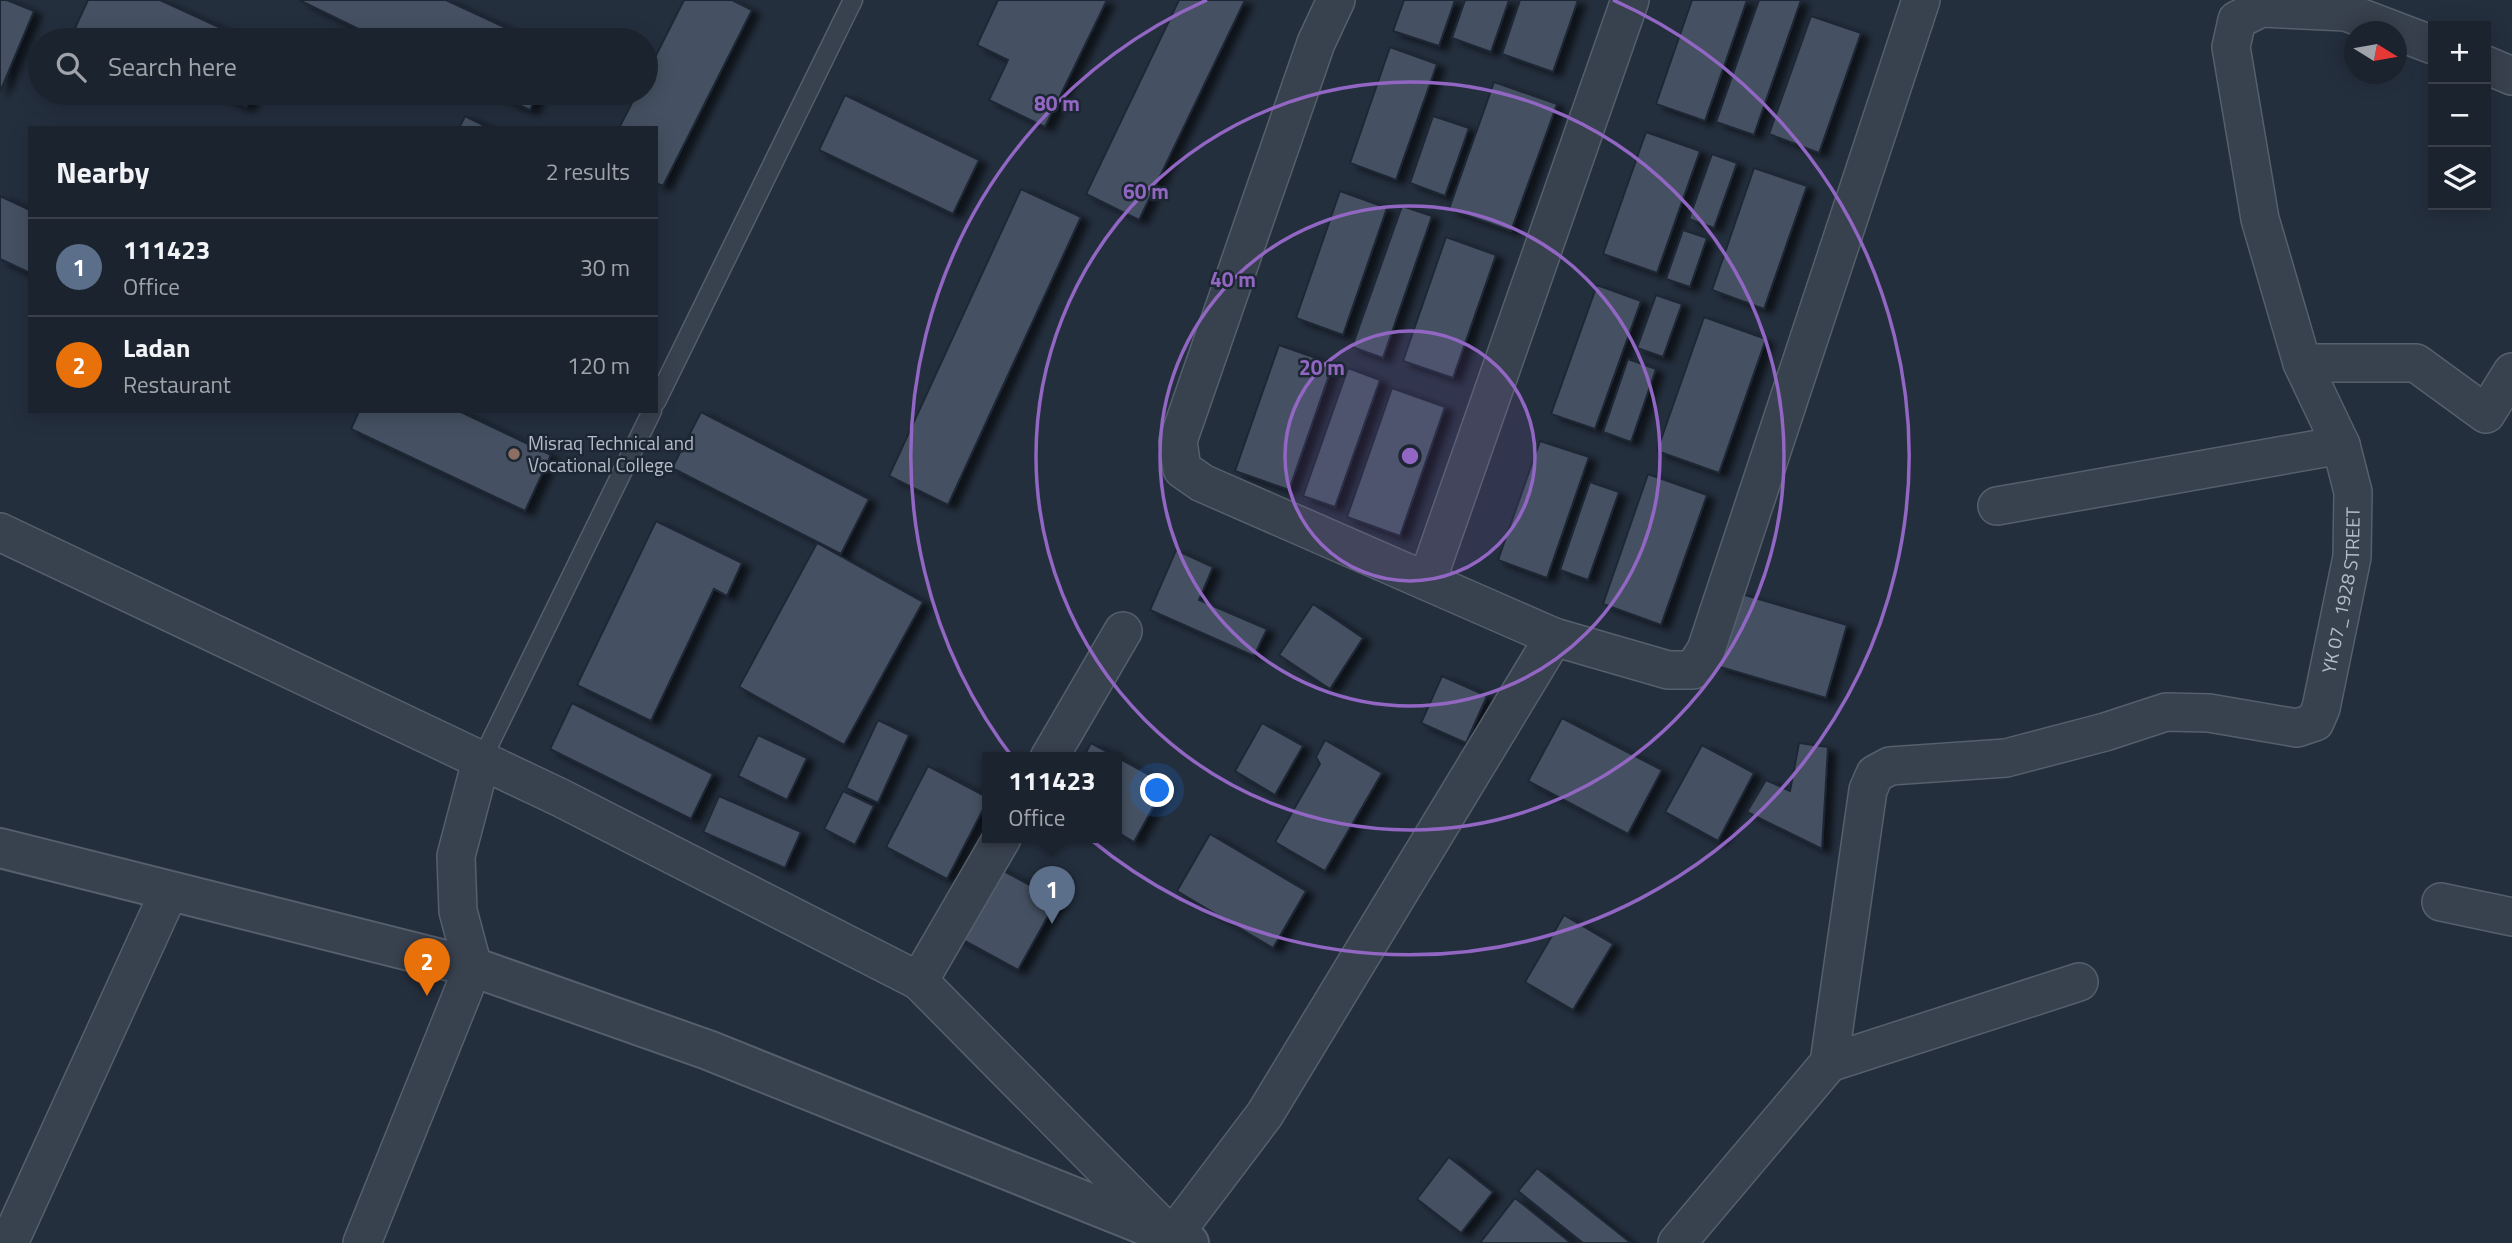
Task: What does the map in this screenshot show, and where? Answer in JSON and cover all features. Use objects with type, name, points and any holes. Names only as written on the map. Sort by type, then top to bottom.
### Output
[{"type":"street","points":[[1336,0],[1316,44],[1178,441],[1182,469],[1202,483],[1554,637],[1668,670],[1693,670],[1706,650],[1921,0]]},
{"type":"street","points":[[1427,581],[1630,0]]},
{"type":"street","name":"YK 07_1928 STREET","points":[[1829,1063],[1868,790],[1875,774],[1890,766],[2006,758],[2105,732],[2166,712],[2209,713],[2297,728],[2315,722],[2321,709],[2351,557],[2353,492],[2341,445],[2302,363],[2260,219],[2231,47],[2236,20],[2261,8],[2346,12],[2428,43]]},
{"type":"street","points":[[2491,67],[2512,76]]},
{"type":"street","points":[[2302,363],[2416,363],[2486,414],[2512,372]]},
{"type":"street","points":[[1997,506],[2341,445]]},
{"type":"street","points":[[0,532],[561,798],[919,981],[1181,1240]]},
{"type":"street","points":[[1052,752],[1123,631]]},
{"type":"street","points":[[1181,1240],[1265,1114],[1554,637]]},
{"type":"street","points":[[369,1241],[473,967],[458,911],[456,856],[481,761]]},
{"type":"street","points":[[919,981],[999,843]]},
{"type":"street","points":[[0,848],[473,967],[708,1050],[1181,1240]]},
{"type":"street","points":[[9,1243],[169,892]]},
{"type":"street","points":[[2441,902],[2512,917]]},
{"type":"street","points":[[1677,1243],[1829,1063],[2079,982]]},
{"type":"lane","points":[[658,398],[853,0]]},
{"type":"lane","points":[[481,761],[651,413]]},
{"type":"building","points":[[0,0],[7,0],[34,11],[0,92]]},
{"type":"building","points":[[88,0],[160,0],[221,28],[75,28]]},
{"type":"building","points":[[299,0],[446,0],[506,28],[356,28]]},
{"type":"building","points":[[684,0],[732,0],[752,10],[663,186],[658,184],[658,126],[620,126],[631,105],[658,105],[658,51]]},
{"type":"building","points":[[998,0],[1107,0],[1045,127],[989,100],[1008,60],[977,45]]},
{"type":"building","points":[[1179,0],[1245,0],[1139,220],[1086,194]]},
{"type":"building","points":[[1404,0],[1455,0],[1439,46],[1393,31]]},
{"type":"building","points":[[1465,0],[1509,0],[1491,52],[1452,38]]},
{"type":"building","points":[[1520,0],[1578,0],[1553,72],[1502,54]]},
{"type":"building","points":[[1692,0],[1747,0],[1705,121],[1656,104]]},
{"type":"building","points":[[1759,0],[1801,0],[1754,135],[1716,122]]},
{"type":"building","points":[[1811,16],[1861,33],[1819,153],[1769,134]]},
{"type":"building","points":[[1390,47],[1437,64],[1396,180],[1350,163]]},
{"type":"building","points":[[1494,82],[1557,104],[1511,231],[1449,209]]},
{"type":"building","points":[[845,95],[979,160],[953,214],[819,150]]},
{"type":"building","points":[[519,105],[532,105],[530,110]]},
{"type":"building","points":[[465,116],[485,126],[460,126]]},
{"type":"building","points":[[1433,116],[1469,128],[1445,196],[1410,183]]},
{"type":"building","points":[[1646,132],[1700,151],[1657,273],[1603,254]]},
{"type":"building","points":[[1712,154],[1737,163],[1714,228],[1689,219]]},
{"type":"building","points":[[1754,168],[1807,186],[1764,309],[1712,290]]},
{"type":"building","points":[[1021,189],[1081,217],[948,505],[889,476]]},
{"type":"building","points":[[1340,191],[1387,208],[1343,335],[1296,318]]},
{"type":"building","points":[[0,196],[28,209],[28,272],[0,259]]},
{"type":"building","points":[[1402,206],[1432,216],[1383,358],[1352,347]]},
{"type":"building","points":[[1683,230],[1707,238],[1690,287],[1666,279]]},
{"type":"building","points":[[1446,237],[1496,255],[1453,378],[1403,361]]},
{"type":"building","points":[[1597,285],[1641,301],[1595,429],[1551,414]]},
{"type":"building","points":[[1656,295],[1682,304],[1663,357],[1637,348]]},
{"type":"building","points":[[1704,317],[1766,339],[1719,473],[1657,451]]},
{"type":"building","points":[[1279,345],[1333,364],[1289,490],[1235,471]]},
{"type":"building","points":[[1628,359],[1656,369],[1631,442],[1603,432]]},
{"type":"building","points":[[1348,368],[1380,380],[1335,507],[1303,496]]},
{"type":"building","points":[[1392,388],[1445,407],[1400,536],[1347,517]]},
{"type":"building","points":[[701,412],[869,499],[841,554],[672,468]]},
{"type":"building","points":[[358,413],[463,413],[551,455],[525,511],[351,429]]},
{"type":"building","points":[[1540,441],[1589,457],[1547,578],[1498,560]]},
{"type":"building","points":[[1648,474],[1707,495],[1661,625],[1603,604]]},
{"type":"building","points":[[1590,482],[1619,492],[1588,580],[1560,570]]},
{"type":"building","points":[[656,521],[742,563],[727,596],[714,589],[651,721],[577,685]]},
{"type":"building","points":[[817,543],[923,602],[844,745],[739,687]]},
{"type":"building","points":[[1176,550],[1213,567],[1199,600],[1267,629],[1254,656],[1150,610]]},
{"type":"building","points":[[1738,593],[1847,625],[1826,698],[1717,666]]},
{"type":"building","points":[[1313,604],[1363,638],[1330,689],[1279,655]]},
{"type":"building","points":[[1442,676],[1487,696],[1466,743],[1421,723]]},
{"type":"building","points":[[572,703],[713,774],[691,819],[550,749]]},
{"type":"building","points":[[1562,718],[1662,770],[1628,834],[1528,781]]},
{"type":"building","points":[[878,720],[909,735],[878,803],[846,788]]},
{"type":"building","points":[[1262,723],[1303,746],[1275,795],[1235,771]]},
{"type":"building","points":[[758,735],[807,758],[787,800],[738,776]]},
{"type":"building","points":[[1325,740],[1382,773],[1325,871],[1275,842],[1320,764],[1316,757]]},
{"type":"building","points":[[1091,743],[1107,752],[1086,752]]},
{"type":"building","points":[[1799,743],[1828,747],[1822,849],[1747,812],[1766,780],[1790,791]]},
{"type":"building","points":[[1702,745],[1754,773],[1718,841],[1665,812]]},
{"type":"building","points":[[1122,760],[1166,784],[1134,842],[1122,835]]},
{"type":"building","points":[[928,766],[982,794],[982,812],[947,879],[886,847]]},
{"type":"building","points":[[843,791],[874,806],[855,845],[824,829]]},
{"type":"building","points":[[719,796],[801,832],[785,868],[703,832]]},
{"type":"building","points":[[1210,834],[1306,891],[1273,948],[1177,891]]},
{"type":"building","points":[[991,864],[1057,900],[1018,970],[952,934]]},
{"type":"building","points":[[1564,915],[1613,944],[1573,1010],[1525,982]]},
{"type":"building","points":[[1449,1157],[1493,1192],[1461,1233],[1417,1199]]},
{"type":"building","points":[[1537,1168],[1631,1243],[1583,1243],[1518,1191]]},
{"type":"building","points":[[1515,1198],[1571,1243],[1480,1243]]},
{"type":"place","name":"Misraq Technical and Vocational College","points":[[514,454]]},
{"type":"place","name":"111423","points":[[1052,924]]},
{"type":"place","name":"Ladan","points":[[427,996]]}]
